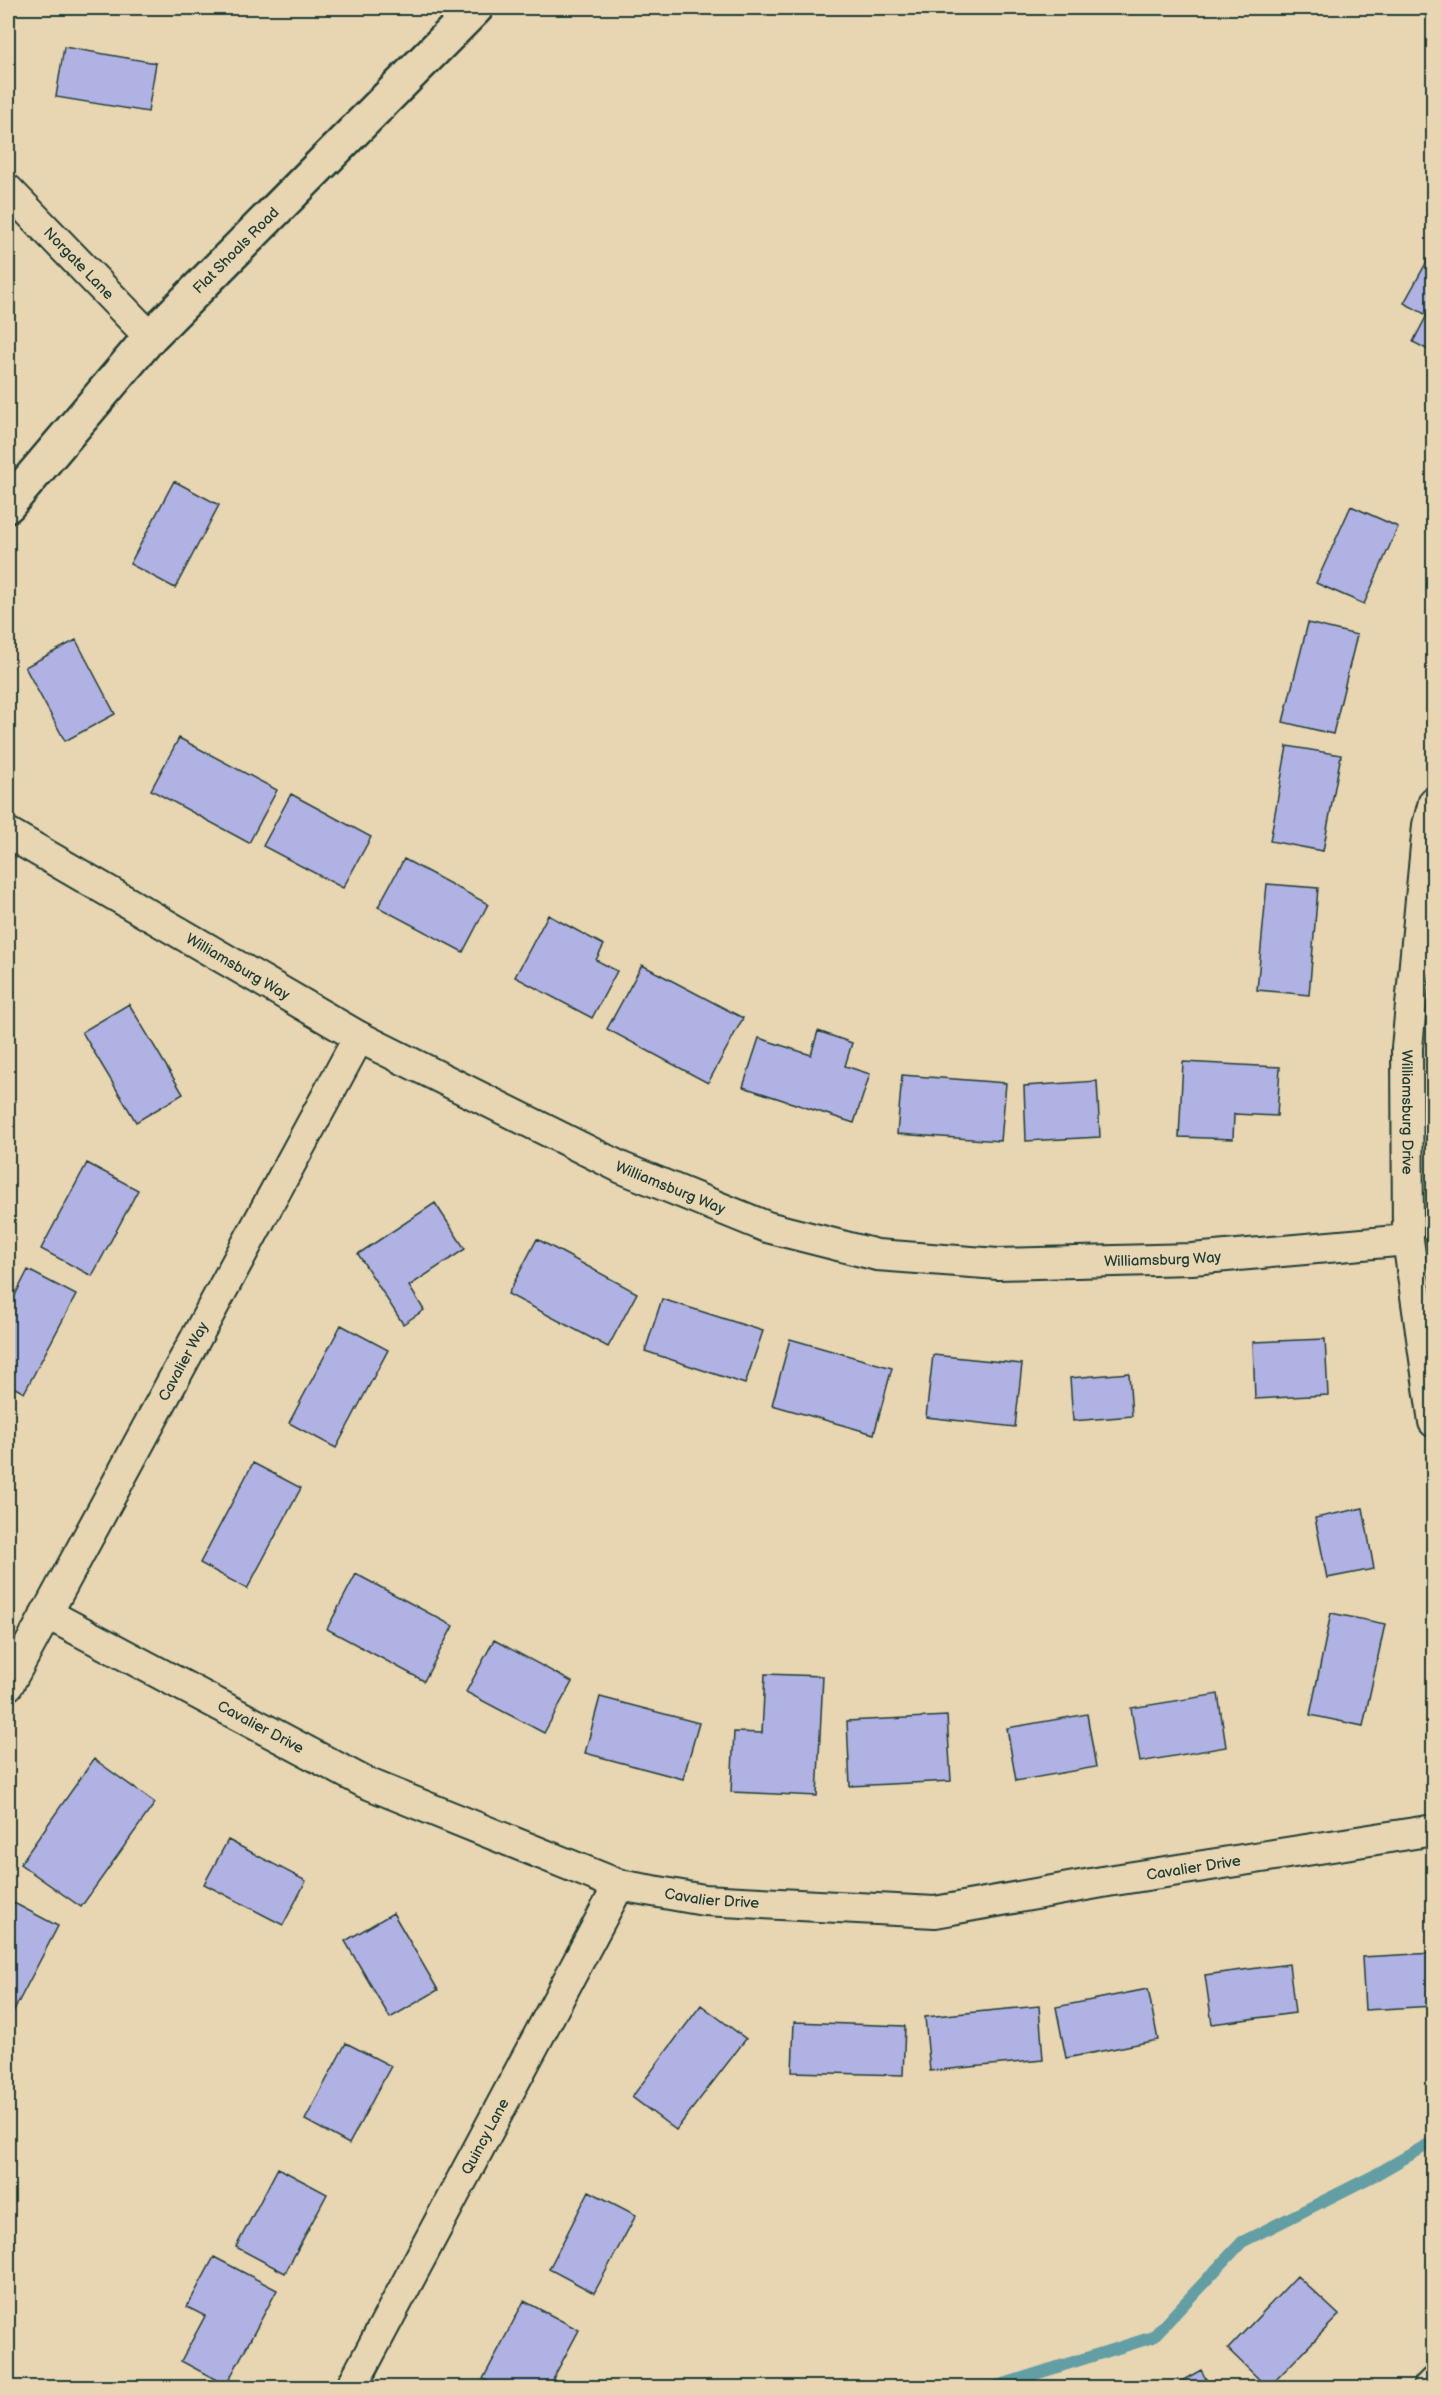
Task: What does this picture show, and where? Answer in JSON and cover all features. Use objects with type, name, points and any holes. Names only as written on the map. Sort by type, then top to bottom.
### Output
[{"type":"main road","name":"Flat Shoals Road","points":[[8,505],[150,337],[476,8]]},
{"type":"street","name":"Norgate Lane","points":[[8,190],[150,337]]},
{"type":"street","name":"Williamsburg Drive","points":[[1434,802],[1428,825],[1407,1048],[1408,1240],[1434,1422]]},
{"type":"street","name":"Williamsburg Way","points":[[8,833],[359,1037],[622,1168],[767,1227],[877,1256],[998,1264],[1192,1259],[1408,1240]]},
{"type":"street","name":"Cavalier Way","points":[[8,1685],[359,1037]]},
{"type":"street","name":"Cavalier Drive","points":[[46,1614],[364,1782],[619,1885],[704,1900],[935,1912],[1120,1879],[1434,1830]]},
{"type":"street","name":"Quincy Lane","points":[[351,2388],[619,1885]]},
{"type":"street","points":[[1428,2388],[1434,2382]]},
{"type":"building","points":[[64,47],[156,63],[148,112],[56,97]]},
{"type":"building","points":[[1430,256],[1434,258],[1434,353],[1413,342],[1427,315],[1404,303]]},
{"type":"building","points":[[174,481],[219,505],[175,588],[130,564]]},
{"type":"building","points":[[1351,506],[1398,527],[1364,604],[1316,583]]},
{"type":"building","points":[[1308,623],[1357,635],[1333,734],[1283,722]]},
{"type":"building","points":[[76,640],[115,714],[65,741],[25,667]]},
{"type":"building","points":[[179,738],[277,790],[249,843],[151,790]]},
{"type":"building","points":[[1287,746],[1341,755],[1323,851],[1270,841]]},
{"type":"building","points":[[291,794],[371,837],[343,888],[263,846]]},
{"type":"building","points":[[404,859],[488,904],[463,952],[378,907]]},
{"type":"building","points":[[1267,884],[1318,888],[1309,995],[1257,990]]},
{"type":"building","points":[[548,915],[604,945],[596,960],[617,971],[592,1018],[515,977]]},
{"type":"building","points":[[642,965],[743,1018],[708,1083],[607,1029]]},
{"type":"building","points":[[129,1004],[183,1094],[136,1122],[82,1032]]},
{"type":"building","points":[[818,1031],[852,1043],[845,1066],[870,1074],[854,1123],[743,1087],[759,1038],[811,1055]]},
{"type":"building","points":[[1183,1062],[1280,1067],[1277,1116],[1234,1114],[1233,1139],[1179,1137]]},
{"type":"building","points":[[902,1075],[1006,1083],[1001,1141],[897,1134]]},
{"type":"building","points":[[1097,1081],[1100,1137],[1026,1141],[1024,1086]]},
{"type":"building","points":[[87,1163],[138,1190],[92,1276],[41,1249]]},
{"type":"building","points":[[435,1203],[465,1249],[409,1286],[424,1310],[403,1324],[358,1254]]},
{"type":"building","points":[[537,1239],[637,1293],[608,1347],[508,1294]]},
{"type":"building","points":[[28,1270],[76,1295],[24,1393],[8,1384],[8,1309]]},
{"type":"building","points":[[662,1299],[763,1331],[745,1384],[645,1351]]},
{"type":"building","points":[[341,1325],[388,1350],[336,1448],[289,1423]]},
{"type":"building","points":[[790,1339],[892,1368],[874,1434],[772,1405]]},
{"type":"building","points":[[1325,1339],[1328,1395],[1255,1399],[1253,1342]]},
{"type":"building","points":[[933,1355],[1022,1364],[1015,1427],[926,1417]]},
{"type":"building","points":[[1129,1373],[1132,1416],[1073,1421],[1070,1378]]},
{"type":"building","points":[[253,1463],[301,1488],[247,1589],[200,1563]]},
{"type":"building","points":[[1363,1508],[1374,1569],[1327,1578],[1315,1518]]},
{"type":"building","points":[[356,1574],[453,1626],[424,1681],[327,1629]]},
{"type":"building","points":[[1331,1613],[1385,1624],[1363,1726],[1310,1715]]},
{"type":"building","points":[[494,1640],[572,1682],[544,1733],[466,1692]]},
{"type":"building","points":[[765,1674],[823,1676],[817,1796],[731,1792],[734,1732],[762,1733]]},
{"type":"building","points":[[1218,1694],[1226,1747],[1140,1762],[1131,1708]]},
{"type":"building","points":[[600,1697],[699,1723],[683,1779],[585,1753]]},
{"type":"building","points":[[1087,1714],[1096,1767],[1016,1781],[1007,1728]]},
{"type":"building","points":[[947,1716],[951,1781],[850,1786],[847,1721]]},
{"type":"building","points":[[94,1759],[155,1803],[81,1907],[20,1864]]},
{"type":"building","points":[[228,1840],[306,1881],[283,1925],[204,1884]]},
{"type":"building","points":[[12,1902],[58,1926],[8,2022],[8,1910]]},
{"type":"building","points":[[393,1913],[438,1990],[390,2018],[345,1941]]},
{"type":"building","points":[[1434,1953],[1434,2006],[1365,2010],[1362,1957]]},
{"type":"building","points":[[1289,1964],[1295,2013],[1212,2024],[1205,1975]]},
{"type":"building","points":[[1148,1989],[1158,2040],[1066,2058],[1056,2007]]},
{"type":"building","points":[[701,2005],[746,2039],[676,2130],[632,2097]]},
{"type":"building","points":[[1039,2006],[1043,2060],[930,2071],[925,2017]]},
{"type":"building","points":[[794,2022],[905,2026],[903,2075],[792,2072]]},
{"type":"building","points":[[346,2043],[391,2066],[349,2144],[305,2120]]},
{"type":"building","points":[[278,2168],[327,2194],[285,2273],[236,2247]]},
{"type":"building","points":[[589,2191],[636,2215],[594,2293],[549,2269]]},
{"type":"building","points":[[214,2257],[277,2290],[226,2385],[181,2361],[205,2316],[187,2307]]},
{"type":"building","points":[[1297,2276],[1339,2315],[1268,2388],[1228,2349]]},
{"type":"building","points":[[524,2301],[579,2330],[548,2388],[500,2388],[483,2379]]},
{"type":"building","points":[[1201,2370],[1211,2388],[1169,2388]]},
{"type":"waterway","points":[[991,2388],[1153,2337],[1242,2242],[1375,2175],[1434,2141]]}]
